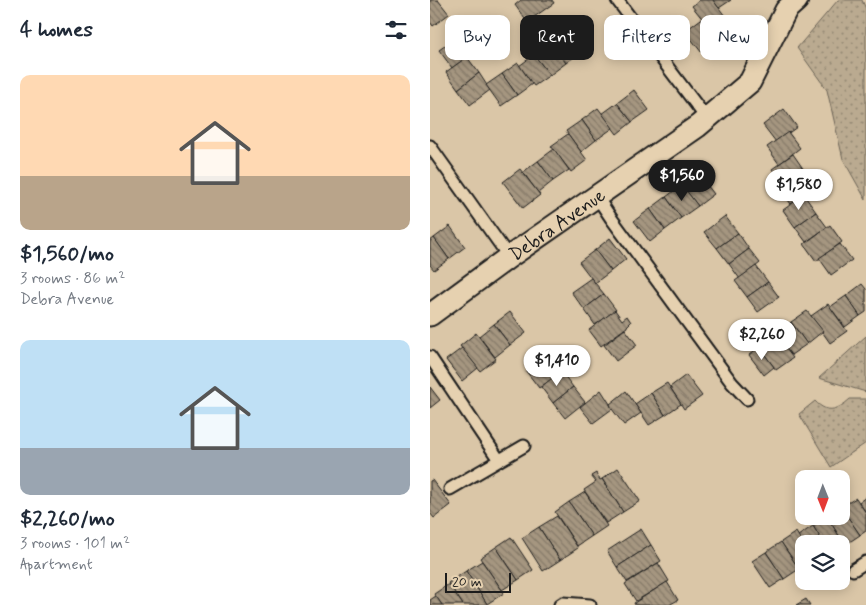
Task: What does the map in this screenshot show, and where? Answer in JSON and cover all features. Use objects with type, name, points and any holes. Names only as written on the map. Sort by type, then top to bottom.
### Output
[{"type":"street","name":"Debra Avenue","points":[[430,315],[707,118],[750,82],[786,10],[797,0]]},
{"type":"lane","points":[[617,0],[707,118]]},
{"type":"lane","points":[[430,146],[509,257]]},
{"type":"lane","points":[[597,196],[611,218],[732,383],[747,399]]},
{"type":"lane","points":[[430,357],[500,460]]},
{"type":"lane","points":[[450,490],[524,446]]},
{"type":"lane","points":[[853,570],[866,562]]},
{"type":"lane","points":[[560,605],[590,605]]},
{"type":"shaded area","points":[[838,0],[862,0],[866,9],[866,200],[843,159],[827,90],[797,48]]},
{"type":"shaded area","points":[[866,336],[866,392],[819,378]]},
{"type":"shaded area","points":[[850,399],[866,399],[866,443],[831,467],[799,414],[815,401],[824,408],[833,409],[842,406]]},
{"type":"building","points":[[430,0],[438,0],[449,14],[445,15],[433,26],[430,22]]},
{"type":"building","points":[[521,0],[552,0],[554,3],[537,15],[522,15],[515,5]]},
{"type":"building","points":[[700,0],[713,0],[724,15],[700,16],[692,6]]},
{"type":"building","points":[[713,0],[731,0],[719,8]]},
{"type":"building","points":[[700,20],[700,50],[690,38],[690,27]]},
{"type":"building","points":[[445,46],[445,58],[439,50]]},
{"type":"building","points":[[446,60],[463,60],[452,68]]},
{"type":"building","points":[[463,60],[469,60],[479,73],[458,89],[446,72]]},
{"type":"building","points":[[527,60],[538,60],[550,75],[534,86],[519,66]]},
{"type":"building","points":[[538,60],[564,60],[566,63],[550,75]]},
{"type":"building","points":[[518,63],[532,84],[517,95],[502,74]]},
{"type":"building","points":[[479,73],[490,90],[470,105],[458,89]]},
{"type":"building","points":[[502,74],[517,95],[501,106],[486,85]]},
{"type":"building","points":[[634,90],[649,110],[632,122],[617,103]]},
{"type":"building","points":[[617,103],[632,122],[617,134],[602,114]]},
{"type":"building","points":[[598,108],[613,128],[596,140],[582,120]]},
{"type":"building","points":[[784,109],[797,127],[776,142],[763,125]]},
{"type":"building","points":[[582,120],[596,140],[581,152],[566,131]]},
{"type":"building","points":[[788,132],[800,148],[779,164],[767,147]]},
{"type":"building","points":[[568,134],[587,160],[571,172],[551,146]]},
{"type":"building","points":[[554,149],[569,170],[553,181],[538,161]]},
{"type":"building","points":[[793,154],[804,170],[783,185],[772,169]]},
{"type":"building","points":[[538,161],[553,181],[538,193],[523,172]]},
{"type":"building","points":[[520,169],[540,195],[523,208],[503,182]]},
{"type":"building","points":[[698,173],[714,194],[698,206],[682,185]]},
{"type":"building","points":[[800,173],[812,189],[791,204],[779,188]]},
{"type":"building","points":[[682,185],[698,206],[681,218],[666,197]]},
{"type":"building","points":[[804,195],[816,212],[795,227],[783,210]]},
{"type":"building","points":[[666,197],[681,218],[665,230],[650,209]]},
{"type":"building","points":[[650,209],[665,230],[650,242],[634,221]]},
{"type":"building","points":[[816,212],[827,227],[806,242],[795,227]]},
{"type":"building","points":[[725,216],[738,233],[717,248],[704,232]]},
{"type":"building","points":[[830,225],[842,242],[816,261],[804,244]]},
{"type":"building","points":[[450,226],[465,247],[449,259],[434,238]]},
{"type":"building","points":[[738,233],[749,249],[729,264],[717,248]]},
{"type":"building","points":[[434,238],[449,259],[434,270],[430,265],[430,241]]},
{"type":"building","points":[[610,238],[626,259],[611,271],[595,250]]},
{"type":"building","points":[[840,244],[852,260],[831,275],[819,258]]},
{"type":"building","points":[[749,249],[760,263],[740,279],[729,264]]},
{"type":"building","points":[[595,250],[611,271],[595,283],[579,262]]},
{"type":"building","points":[[756,266],[768,282],[747,297],[735,281]]},
{"type":"building","points":[[591,278],[604,294],[584,309],[571,292]]},
{"type":"building","points":[[768,282],[779,297],[758,312],[747,297]]},
{"type":"building","points":[[862,284],[866,289],[866,312],[860,316],[846,296]]},
{"type":"building","points":[[604,294],[616,310],[595,325],[584,309]]},
{"type":"building","points":[[846,296],[860,316],[845,327],[830,307]]},
{"type":"building","points":[[828,304],[847,331],[830,343],[811,316]]},
{"type":"building","points":[[615,310],[622,320],[627,316],[631,322],[601,346],[589,330]]},
{"type":"building","points":[[807,311],[823,331],[807,344],[791,322]]},
{"type":"building","points":[[510,312],[526,333],[510,345],[494,324]]},
{"type":"building","points":[[791,322],[807,344],[791,355],[775,334]]},
{"type":"building","points":[[494,324],[510,345],[495,357],[479,336]]},
{"type":"building","points":[[625,329],[637,345],[616,361],[604,345]]},
{"type":"building","points":[[773,332],[793,358],[776,370],[757,344]]},
{"type":"building","points":[[476,333],[496,359],[480,371],[460,346]]},
{"type":"building","points":[[759,347],[774,367],[764,375],[749,355]]},
{"type":"building","points":[[462,348],[478,368],[462,381],[446,360]]},
{"type":"building","points":[[552,351],[566,369],[539,388],[526,371]]},
{"type":"building","points":[[561,371],[573,387],[553,403],[541,387]]},
{"type":"building","points":[[686,375],[702,396],[684,409],[670,387]]},
{"type":"building","points":[[667,383],[681,404],[665,415],[651,393]]},
{"type":"building","points":[[430,387],[440,400],[430,408]]},
{"type":"building","points":[[573,387],[585,402],[565,418],[553,403]]},
{"type":"building","points":[[601,390],[612,409],[593,423],[580,407]]},
{"type":"building","points":[[626,391],[641,413],[624,425],[610,404]]},
{"type":"building","points":[[651,393],[665,415],[649,425],[635,404]]},
{"type":"building","points":[[618,468],[640,501],[623,512],[602,479]]},
{"type":"building","points":[[596,473],[600,480],[602,479],[623,512],[606,523],[584,490],[596,482],[591,476]]},
{"type":"building","points":[[432,480],[451,505],[434,518],[430,513],[430,481]]},
{"type":"building","points":[[585,492],[607,526],[592,536],[569,502]]},
{"type":"building","points":[[866,497],[866,513],[859,502]]},
{"type":"building","points":[[856,498],[866,513],[866,531],[860,535],[850,520],[850,502]]},
{"type":"building","points":[[569,502],[592,536],[577,546],[555,512]]},
{"type":"building","points":[[557,516],[578,548],[560,560],[539,527]]},
{"type":"building","points":[[850,520],[860,535],[850,542],[850,535],[839,535],[832,525],[850,525]]},
{"type":"building","points":[[832,525],[839,535],[818,535],[813,526]]},
{"type":"building","points":[[813,526],[818,535],[800,535]]},
{"type":"building","points":[[539,527],[560,560],[543,571],[522,538]]},
{"type":"building","points":[[641,529],[651,545],[617,567],[607,551]]},
{"type":"building","points":[[796,532],[798,535],[795,535],[795,563],[781,542]]},
{"type":"building","points":[[511,537],[533,570],[518,580],[496,547]]},
{"type":"building","points":[[781,542],[795,563],[795,572],[784,579],[766,552]]},
{"type":"building","points":[[651,545],[661,561],[627,582],[617,567]]},
{"type":"building","points":[[496,547],[518,580],[502,590],[480,558]]},
{"type":"building","points":[[766,552],[784,579],[770,588],[752,561]]},
{"type":"building","points":[[482,561],[504,593],[487,604],[466,571]]},
{"type":"building","points":[[658,563],[669,581],[636,601],[625,584]]},
{"type":"building","points":[[466,571],[486,605],[463,605],[448,583]]},
{"type":"building","points":[[667,582],[678,600],[669,605],[635,605],[634,603]]},
{"type":"building","points":[[449,584],[463,605],[442,605],[434,594]]},
{"type":"building","points":[[436,596],[442,605],[430,605],[430,600]]},
{"type":"building","points":[[806,599],[810,605],[796,605]]}]
